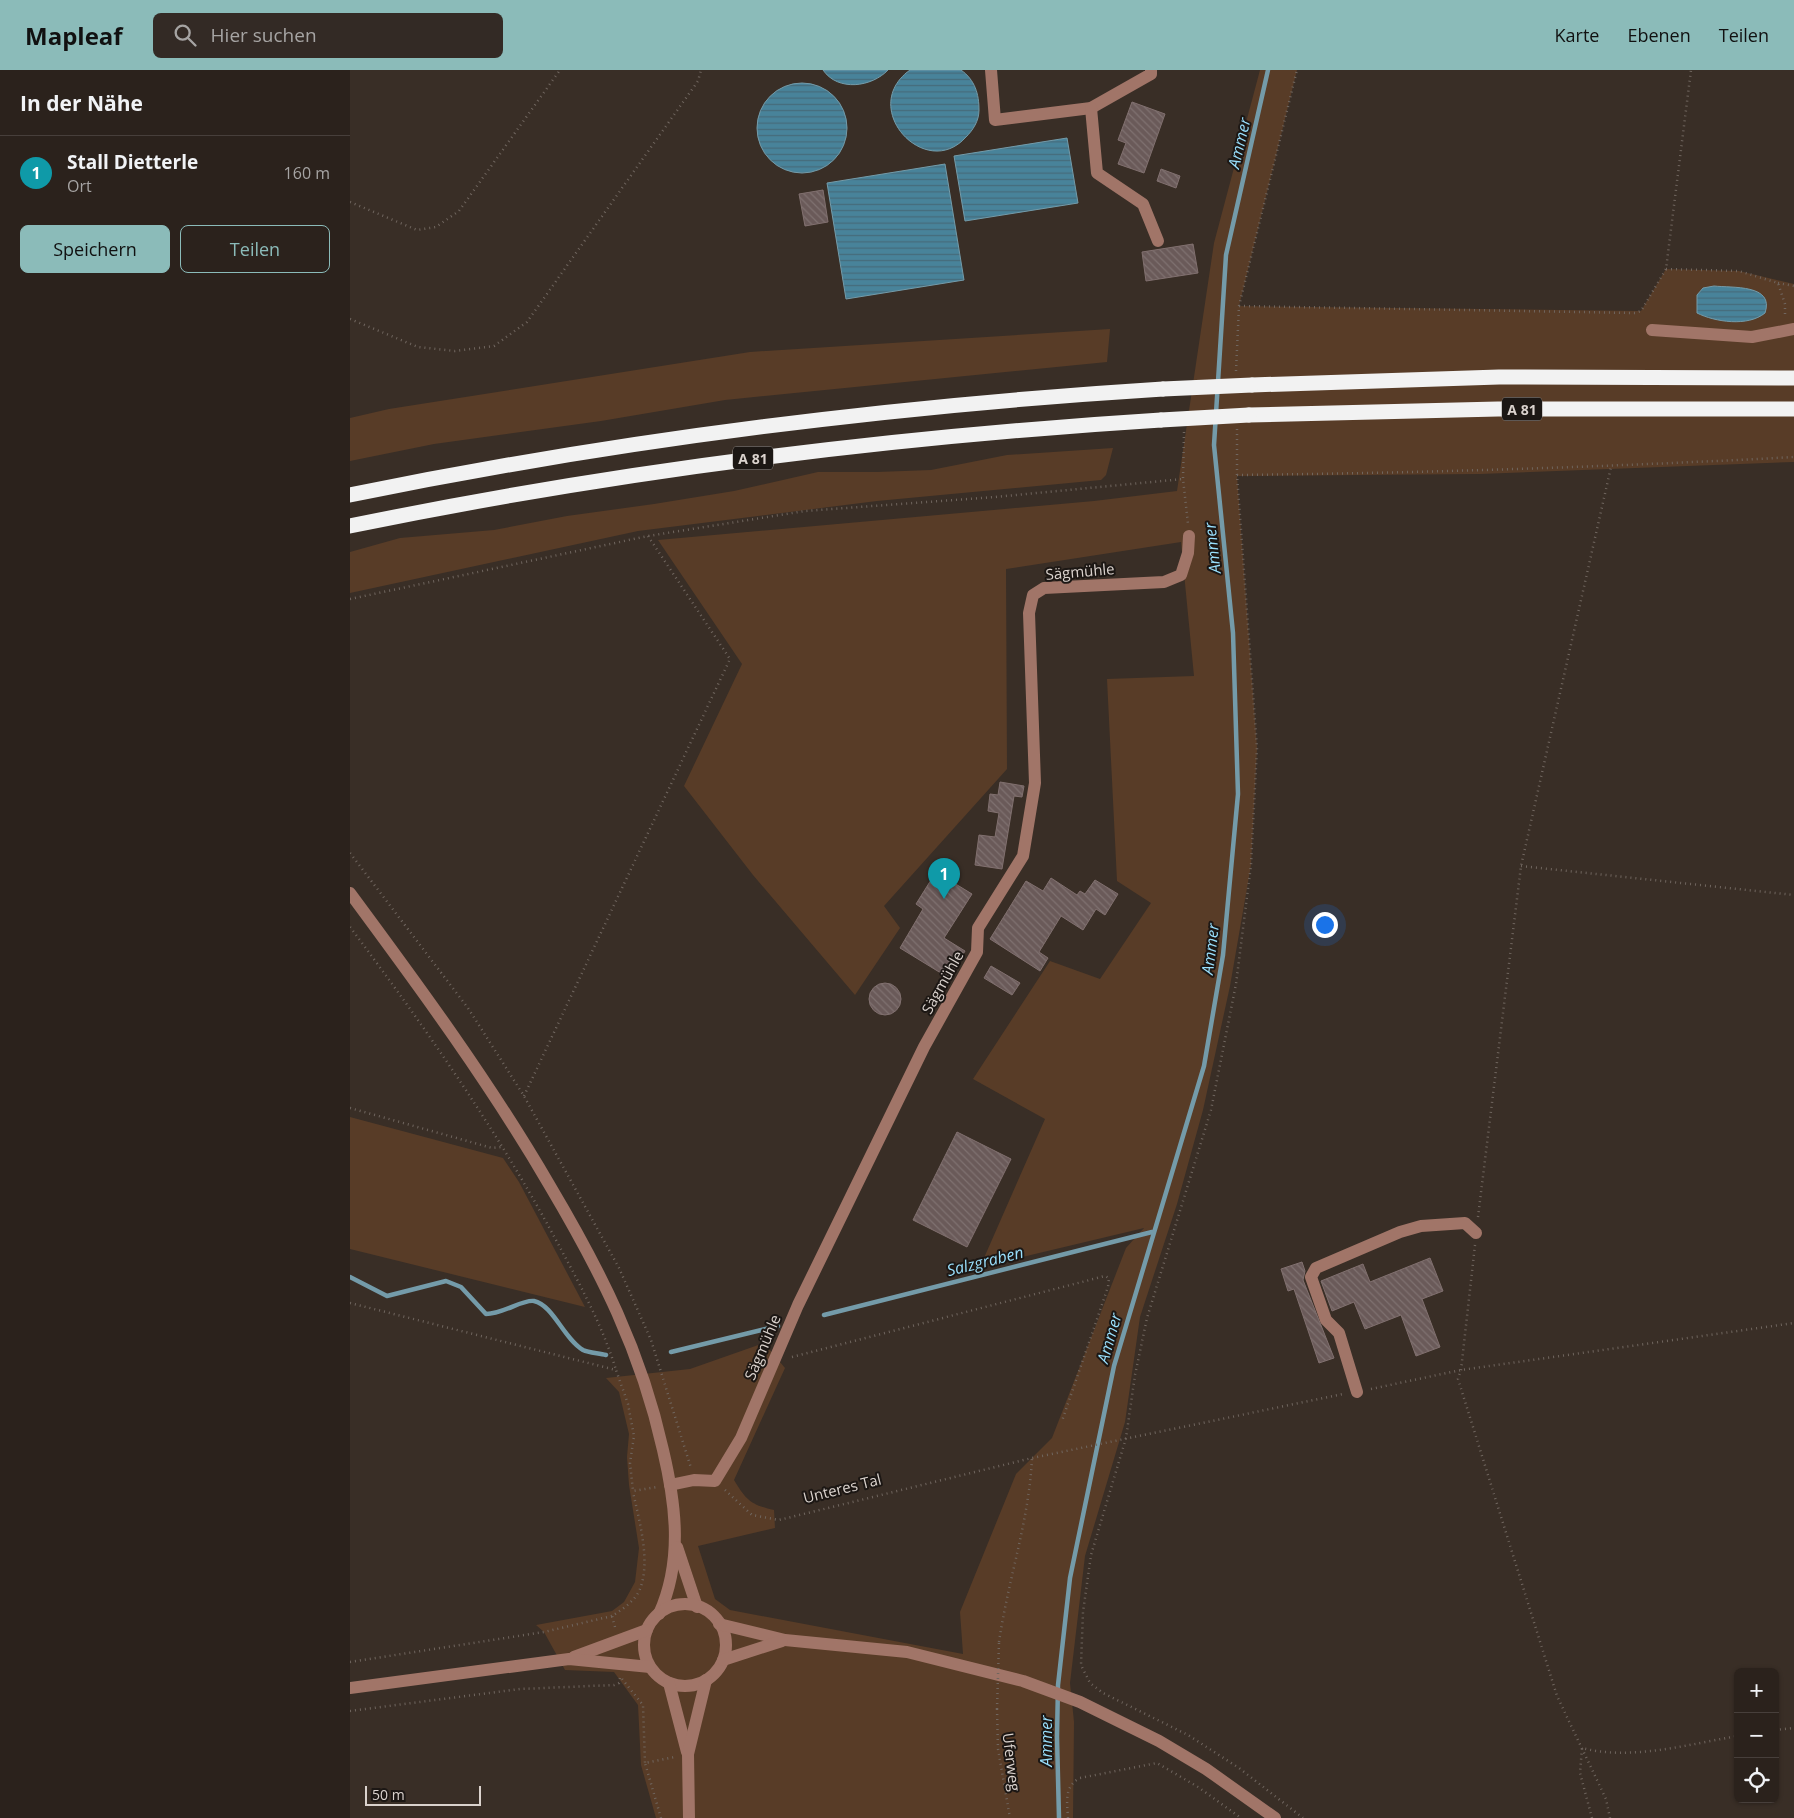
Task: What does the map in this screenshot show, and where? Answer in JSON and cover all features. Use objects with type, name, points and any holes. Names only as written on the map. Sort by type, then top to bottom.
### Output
[{"type":"highway","name":"A 81","points":[[350,495],[580,453],[760,427],[934,407],[1163,389],[1252,385],[1499,377],[1794,378]]},
{"type":"highway","name":"A 81","points":[[350,526],[585,483],[773,456],[995,432],[1249,415],[1508,409],[1794,409]]},
{"type":"street","points":[[991,70],[995,120],[1091,108],[1151,74],[1151,70]]},
{"type":"street","points":[[1091,108],[1097,173],[1143,204],[1158,242]]},
{"type":"street","points":[[1652,330],[1752,337],[1789,330]]},
{"type":"street","name":"Sägmühle","points":[[715,1481],[741,1438],[798,1305],[924,1047],[977,952],[978,928],[1023,856],[1035,783],[1029,613],[1033,594],[1044,588],[1164,582],[1181,575],[1188,553],[1190,536]]},
{"type":"street","points":[[350,893],[473,1062],[582,1241],[609,1291],[647,1386],[670,1486],[676,1544],[697,1607]]},
{"type":"street","points":[[1358,1392],[1339,1333],[1326,1320],[1311,1277],[1316,1268],[1400,1232],[1421,1226],[1465,1223],[1476,1233]]},
{"type":"street","points":[[670,1486],[694,1480],[715,1481]]},
{"type":"street","points":[[659,1614],[677,1605],[697,1607],[709,1613],[719,1624],[724,1638],[722,1660],[718,1668],[706,1680],[684,1686],[669,1683],[658,1676],[650,1667],[644,1645],[647,1630],[659,1614],[665,1600],[676,1544]]},
{"type":"street","points":[[719,1624],[785,1640],[907,1652],[982,1669],[1023,1681],[1080,1702],[1185,1755],[1275,1818]]},
{"type":"street","points":[[350,1688],[569,1659],[647,1630]]},
{"type":"street","points":[[722,1660],[785,1640]]},
{"type":"street","points":[[569,1659],[650,1667]]},
{"type":"street","points":[[688,1754],[706,1680]]},
{"type":"street","points":[[669,1683],[688,1754],[689,1818]]},
{"type":"path","points":[[350,202],[417,230],[436,227],[459,211],[560,70]]},
{"type":"path","points":[[350,319],[418,347],[455,351],[494,346],[527,322],[698,81],[701,70]]},
{"type":"path","points":[[1236,378],[1236,340],[1239,306],[1297,70]]},
{"type":"path","points":[[1239,306],[1635,313],[1641,311],[1666,269],[1691,70]]},
{"type":"path","points":[[1666,269],[1739,271],[1794,286]]},
{"type":"path","points":[[1778,283],[1785,304],[1789,330]]},
{"type":"path","points":[[1237,427],[1237,475],[1257,748],[1252,865],[1236,984],[1211,1110],[1147,1318],[1135,1375],[1126,1438],[1092,1555],[1083,1612],[1080,1665],[1084,1676],[1103,1693],[1188,1735],[1304,1818]]},
{"type":"path","points":[[1237,475],[1434,473],[1611,468],[1794,457]]},
{"type":"path","points":[[1610,1818],[1606,1799],[1557,1696],[1458,1379],[1461,1370],[1520,866],[1611,468]]},
{"type":"path","points":[[350,599],[648,536],[805,511],[995,497],[1183,479],[1190,536]]},
{"type":"path","points":[[524,1096],[730,659],[648,536]]},
{"type":"path","points":[[1520,866],[1794,895]]},
{"type":"path","points":[[350,927],[445,1058],[533,1197],[582,1288],[606,1338],[628,1404],[634,1436],[630,1463],[633,1491],[670,1486]]},
{"type":"path","points":[[350,1108],[492,1148],[501,1147]]},
{"type":"path","points":[[774,1362],[1105,1276],[1109,1278],[1108,1286],[1062,1420]]},
{"type":"path","points":[[350,1303],[616,1370]]},
{"type":"path","name":"Unteres Tal","points":[[715,1481],[752,1515],[779,1520],[1032,1458],[1461,1370],[1794,1324]]},
{"type":"path","name":"Uferweg","points":[[1010,1818],[998,1750],[999,1642],[1004,1605],[1026,1516],[1032,1458]]},
{"type":"path","points":[[350,1662],[544,1632],[612,1616]]},
{"type":"path","points":[[350,1711],[520,1689],[614,1685],[619,1683],[620,1677]]},
{"type":"path","points":[[1779,1730],[1794,1728]]},
{"type":"path","points":[[1582,1748],[1600,1752],[1644,1750],[1734,1737]]},
{"type":"path","points":[[1582,1748],[1580,1773],[1592,1818]]},
{"type":"path","points":[[661,1818],[645,1763],[688,1754]]},
{"type":"path","points":[[1068,1818],[1067,1798],[1069,1787],[1073,1782],[1080,1778],[1157,1764],[1198,1787],[1241,1818]]},
{"type":"shaded area","points":[[1260,70],[1297,70],[1239,306],[1641,311],[1666,269],[1739,271],[1794,284],[1794,462],[1480,474],[1237,476],[1257,748],[1251,865],[1230,986],[1203,1110],[1177,1204],[1140,1317],[1125,1422],[1085,1556],[1070,1683],[1074,1722],[1073,1818],[656,1818],[641,1765],[638,1705],[614,1672],[565,1670],[544,1632],[536,1625],[612,1611],[624,1602],[635,1582],[639,1548],[629,1485],[627,1457],[629,1434],[619,1392],[606,1378],[690,1369],[764,1343],[785,1368],[734,1480],[746,1497],[754,1504],[774,1510],[775,1528],[698,1546],[715,1599],[730,1610],[963,1654],[960,1612],[1016,1474],[1052,1438],[1126,1248],[1144,1228],[980,1267],[1045,1119],[973,1079],[1050,961],[1100,979],[1151,903],[1117,881],[1107,679],[1194,676],[1181,542],[1006,569],[1007,769],[884,906],[900,928],[855,995],[753,875],[684,786],[742,664],[658,540],[1094,501],[1177,491],[1214,243]]},
{"type":"shaded area","points":[[1110,329],[1107,362],[725,400],[601,421],[434,444],[350,461],[350,418],[389,409],[750,352]]},
{"type":"shaded area","points":[[1113,448],[1106,475],[1101,480],[877,501],[638,531],[350,593],[350,552],[400,538],[494,530],[567,516],[734,491],[818,472],[931,470],[1007,455]]},
{"type":"shaded area","points":[[350,1117],[503,1158],[519,1182],[585,1307],[350,1249]]},
{"type":"water","points":[[823,70],[888,70],[873,80],[855,85],[837,82]]},
{"type":"water","points":[[910,70],[961,70],[973,83],[979,104],[977,122],[966,137],[950,149],[933,151],[917,146],[903,135],[894,120],[891,103],[896,86]]},
{"type":"water","points":[[802,83],[819,86],[834,96],[844,111],[847,128],[844,145],[834,160],[819,170],[802,173],[785,170],[770,160],[760,145],[757,128],[760,111],[770,96],[785,86]]},
{"type":"water","points":[[1067,138],[1078,203],[965,221],[954,156]]},
{"type":"water","points":[[945,164],[964,280],[846,299],[827,183]]},
{"type":"water","points":[[1714,286],[1750,289],[1758,292],[1764,297],[1766,304],[1765,313],[1750,320],[1731,322],[1713,319],[1697,313],[1697,295],[1703,288]]},
{"type":"building","points":[[1132,102],[1165,114],[1144,173],[1118,164],[1126,143],[1118,140]]},
{"type":"building","points":[[1161,169],[1180,176],[1176,188],[1157,181]]},
{"type":"building","points":[[823,190],[828,222],[805,226],[799,194]]},
{"type":"building","points":[[1193,244],[1198,273],[1146,281],[1142,252]]},
{"type":"building","points":[[1000,782],[1024,786],[1022,797],[1014,796],[1002,869],[975,865],[979,835],[995,837],[999,813],[988,811],[990,794],[998,795]]},
{"type":"building","points":[[936,872],[972,894],[944,938],[965,951],[949,978],[900,948],[923,909],[916,904]]},
{"type":"building","points":[[1051,878],[1077,895],[1080,891],[1085,894],[1095,880],[1118,894],[1105,915],[1096,909],[1083,930],[1061,916],[1039,952],[1048,958],[1040,971],[990,939],[1026,881],[1043,891]]},
{"type":"building","points":[[991,966],[1020,983],[1012,995],[984,978]]},
{"type":"building","points":[[885,983],[891,984],[896,988],[900,993],[900,1005],[896,1010],[891,1014],[885,1015],[879,1014],[874,1010],[870,1005],[869,999],[870,993],[874,988],[879,984]]},
{"type":"building","points":[[957,1132],[1011,1159],[967,1247],[913,1220]]},
{"type":"building","points":[[1430,1258],[1443,1291],[1422,1299],[1440,1347],[1416,1356],[1401,1315],[1365,1329],[1354,1302],[1332,1311],[1321,1281],[1363,1264],[1370,1282]]},
{"type":"building","points":[[1302,1262],[1305,1271],[1303,1280],[1334,1358],[1319,1363],[1294,1289],[1288,1291],[1281,1269]]},
{"type":"waterway","name":"Ammer","points":[[1059,1818],[1058,1685],[1070,1578],[1114,1366],[1204,1066],[1223,955],[1238,794],[1233,633],[1214,445],[1226,255],[1268,70]]},
{"type":"waterway","name":"Salzgraben","points":[[824,1315],[1152,1232]]},
{"type":"waterway","name":"Salzgraben","points":[[350,1277],[387,1296],[446,1281],[461,1287],[486,1314],[499,1312],[524,1302],[534,1301],[541,1304],[553,1315],[576,1345],[588,1352],[606,1355]]},
{"type":"waterway","name":"Salzgraben","points":[[671,1352],[778,1326]]},
{"type":"place","name":"Stall Dietterle","points":[[944,899]]}]
